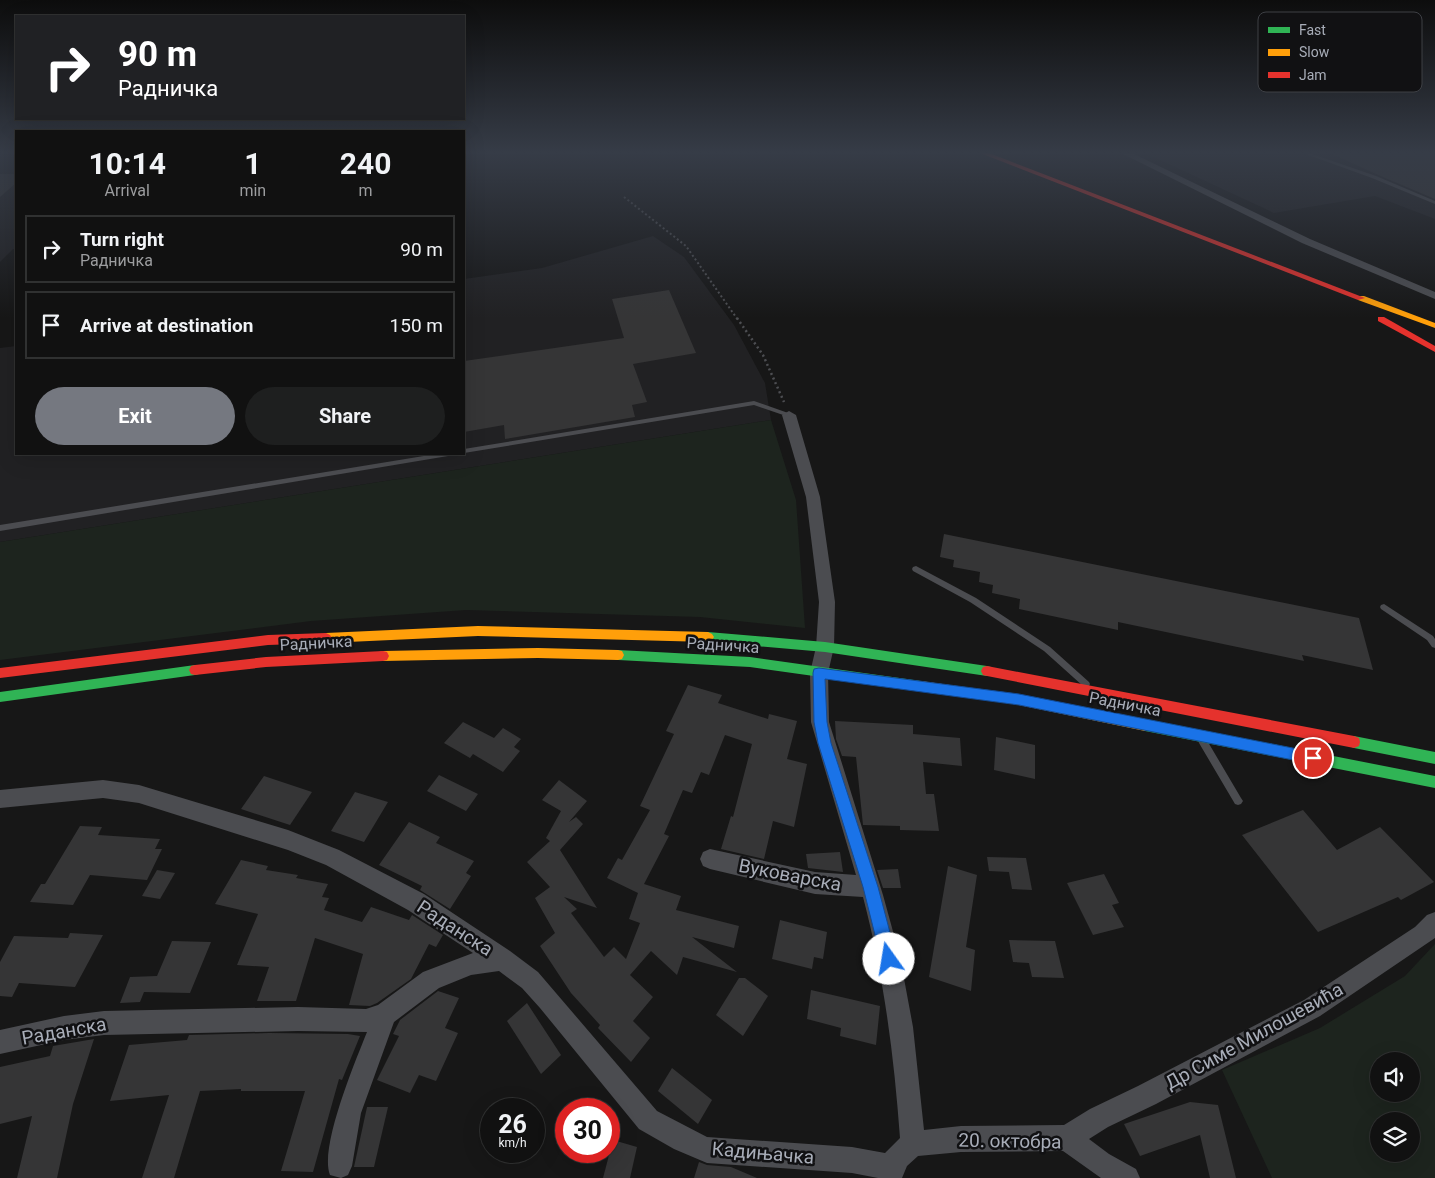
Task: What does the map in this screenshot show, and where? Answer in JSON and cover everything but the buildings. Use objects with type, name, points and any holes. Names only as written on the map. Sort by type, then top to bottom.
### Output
[{"type":"main road","points":[[1127,208],[1435,326]]},
{"type":"main road","points":[[1243,252],[1255,262],[1346,302],[1435,349]]},
{"type":"main road","name":"Радничка","points":[[0,673],[268,640],[411,633],[533,632],[642,634],[730,639],[825,647],[992,672],[1435,758]]},
{"type":"main road","name":"Радничка","points":[[0,697],[142,676],[257,663],[396,655],[538,653],[638,655],[750,662],[1019,700],[1435,782]]},
{"type":"street","points":[[1238,208],[1306,241],[1435,296]]},
{"type":"street","points":[[789,414],[813,497],[827,602],[825,647],[819,673],[820,722],[824,743],[870,887],[895,988],[908,1078],[913,1144],[898,1156],[891,1172]]},
{"type":"street","name":"Раданска","points":[[0,799],[103,789],[139,794],[288,840],[332,857],[377,880],[416,902],[502,959]]},
{"type":"street","name":"Вуковарска","points":[[710,859],[814,883],[870,887]]},
{"type":"street","name":"Др Симе Милошевића","points":[[1067,1138],[1100,1118],[1312,1008],[1422,935],[1435,923]]},
{"type":"street","name":"Раданска","points":[[0,1042],[64,1028],[104,1023],[298,1019],[366,1020],[385,1014],[431,980],[471,964],[502,959]]},
{"type":"street","name":"Кадињачка","points":[[502,959],[530,980],[648,1120],[683,1140],[707,1150],[852,1160],[891,1172]]},
{"type":"street","points":[[339,1166],[349,1113],[385,1014]]},
{"type":"street","name":"20. октобра","points":[[913,1144],[961,1139],[1067,1138],[1100,1163],[1127,1178]]},
{"type":"lane","points":[[465,451],[754,403],[789,414]]},
{"type":"lane","points":[[0,528],[442,455]]},
{"type":"lane","points":[[916,569],[973,600],[1047,649],[1093,691]]},
{"type":"lane","points":[[1384,607],[1430,638],[1435,645]]},
{"type":"lane","points":[[1198,735],[1238,801]]},
{"type":"path","points":[[637,208],[686,246],[763,355],[789,414]]},
{"type":"shaded area","points":[[0,208],[15,208],[15,249],[0,262]]},
{"type":"shaded area","points":[[1263,208],[1304,208],[1274,213]]},
{"type":"shaded area","points":[[1406,208],[1435,208],[1435,219]]},
{"type":"shaded area","points":[[653,236],[684,257],[734,325],[765,383],[771,420],[0,542],[0,348],[15,346],[15,455],[465,455],[465,279],[542,268]]},
{"type":"shaded area","points":[[771,420],[796,500],[805,628],[700,617],[466,610],[311,621],[0,660],[0,542]]},
{"type":"shaded area","points":[[1435,944],[1435,1178],[1272,1178],[1222,1070],[1320,1028],[1405,976]]},
{"type":"traffic: fast","points":[[708,637],[825,647],[987,671]]},
{"type":"traffic: fast","points":[[618,655],[750,662],[921,686]]},
{"type":"traffic: fast","points":[[0,697],[195,670]]},
{"type":"traffic: fast","points":[[1145,725],[1435,782]]},
{"type":"traffic: fast","points":[[1354,742],[1435,758]]},
{"type":"traffic: slow","points":[[1361,298],[1435,326]]},
{"type":"traffic: slow","points":[[326,638],[478,631],[708,637]]},
{"type":"traffic: slow","points":[[383,656],[538,653],[618,655]]},
{"type":"traffic: slow","points":[[921,686],[1019,700],[1145,725]]},
{"type":"traffic: jam","points":[[1126,208],[1361,298]]},
{"type":"traffic: jam","points":[[1381,319],[1435,349]]},
{"type":"traffic: jam","points":[[0,673],[268,640],[326,638]]},
{"type":"traffic: jam","points":[[195,670],[266,662],[383,656]]},
{"type":"traffic: jam","points":[[987,671],[1354,742]]},
{"type":"route","points":[[889,959],[870,887],[824,743],[820,722],[819,673],[934,687],[1019,700],[1313,758]]}]
